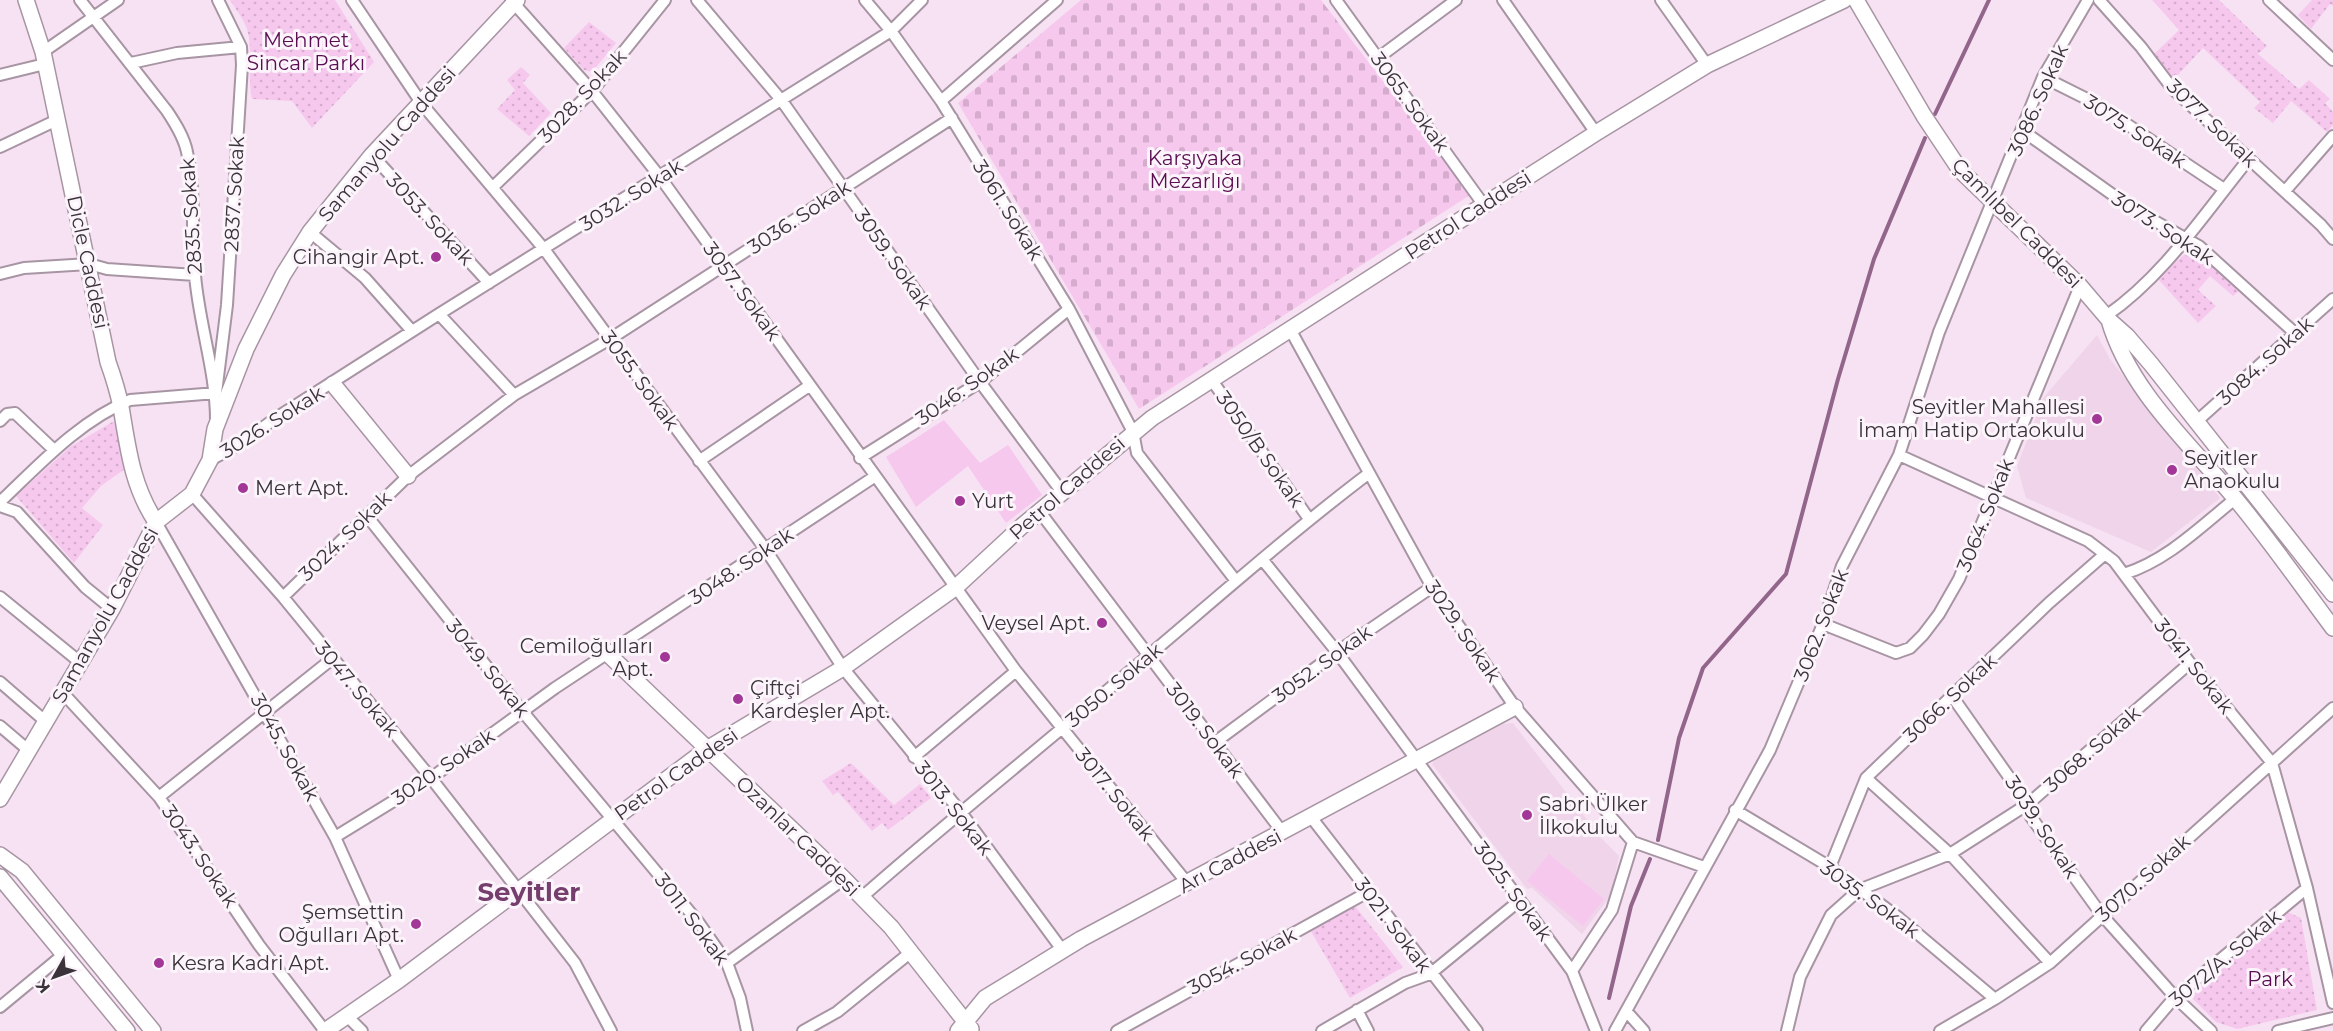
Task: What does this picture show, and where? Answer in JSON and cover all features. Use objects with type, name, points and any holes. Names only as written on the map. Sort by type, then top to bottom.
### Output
[{"type":"street","name":"Dicle Caddesi","points":[[26,0],[44,58],[108,362],[121,404],[133,475],[144,504],[156,522]]},
{"type":"street","name":"2835. Sokak","points":[[80,0],[176,124],[187,151],[195,275],[203,332],[216,393],[215,429]]},
{"type":"street","points":[[0,75],[44,58],[118,0]]},
{"type":"street","name":"2837. Sokak","points":[[216,393],[227,305],[242,75],[241,47],[218,0]]},
{"type":"street","name":"3055. Sokak","points":[[352,0],[422,104],[543,249],[766,550],[843,668]]},
{"type":"street","name":"3028. Sokak","points":[[493,187],[592,91],[665,0]]},
{"type":"street","name":"3059. Sokak","points":[[698,0],[782,101],[980,382],[1062,492]]},
{"type":"street","name":"3061. Sokak","points":[[865,0],[891,31],[941,101],[1069,309],[1133,432],[1137,453],[1236,581]]},
{"type":"street","name":"3032. Sokak","points":[[333,384],[412,331],[891,31],[922,0]]},
{"type":"street","points":[[941,101],[1057,0]]},
{"type":"street","name":"3065. Sokak","points":[[1336,0],[1483,204]]},
{"type":"street","points":[[1378,58],[1456,0]]},
{"type":"street","points":[[1503,0],[1596,133]]},
{"type":"street","points":[[1661,0],[1707,65]]},
{"type":"street","name":"Petrol Caddesi","points":[[325,1031],[399,980],[707,749],[843,668],[955,588],[1133,432],[1483,204],[1707,65],[1844,0]]},
{"type":"street","name":"Çamlıbel Caddesi","points":[[1856,0],[1924,116],[1960,170],[2080,286],[2127,336],[2333,594]]},
{"type":"street","name":"3086. Sokak","points":[[1993,203],[2043,77],[2088,0]]},
{"type":"street","name":"3077. Sokak","points":[[2099,0],[2141,47],[2172,88],[2248,160],[2286,191],[2333,239]]},
{"type":"street","points":[[2270,0],[2333,60]]},
{"type":"street","name":"Samanyolu Caddesi","points":[[0,799],[27,749],[112,609],[156,522],[192,494],[210,460],[215,429],[246,349],[283,275],[310,232],[372,155],[422,104],[514,1]]},
{"type":"street","name":"3057. Sokak","points":[[514,1],[592,91],[660,177],[955,588]]},
{"type":"street","points":[[131,63],[177,53],[241,47]]},
{"type":"street","name":"3075. Sokak","points":[[2043,77],[2095,103],[2224,189]]},
{"type":"street","name":"3036. Sokak","points":[[408,476],[514,396],[610,339],[951,118]]},
{"type":"street","points":[[0,147],[57,120]]},
{"type":"street","name":"3073. Sokak","points":[[2023,131],[2130,207],[2199,246],[2296,334]]},
{"type":"street","points":[[2286,191],[2333,136]]},
{"type":"street","name":"3053. Sokak","points":[[372,155],[489,283]]},
{"type":"street","points":[[2108,318],[2130,299],[2187,239],[2248,160]]},
{"type":"street","name":"3062. Sokak","points":[[1616,1031],[1735,810],[1770,750],[1823,624],[1842,566],[1899,455],[1939,332],[1993,203]]},
{"type":"street","points":[[310,232],[365,278],[412,331]]},
{"type":"street","points":[[0,274],[24,268],[89,264],[107,269],[195,275]]},
{"type":"street","name":"3064. Sokak","points":[[1823,624],[1896,653],[1910,648],[1939,614],[1959,579],[2080,286]]},
{"type":"street","name":"3084. Sokak","points":[[2196,422],[2333,300]]},
{"type":"street","name":"3046. Sokak","points":[[860,458],[980,382],[1069,309]]},
{"type":"street","points":[[439,314],[514,396]]},
{"type":"street","name":"Çamlıbel Caddesi","points":[[2108,318],[2116,343],[2128,368],[2172,425],[2235,498],[2333,628]]},
{"type":"street","name":"3029. Sokak","points":[[1290,331],[1432,587],[1515,707],[1633,842],[1704,867]]},
{"type":"street","name":"3050/B Sokak","points":[[1211,380],[1309,519]]},
{"type":"street","points":[[333,384],[408,476]]},
{"type":"street","name":"3026. Sokak","points":[[210,460],[333,384]]},
{"type":"street","points":[[699,461],[809,386]]},
{"type":"street","points":[[112,609],[85,587],[17,512],[0,504],[54,450],[98,417],[121,404],[130,400],[216,393]]},
{"type":"street","points":[[0,421],[7,414],[15,413],[54,450]]},
{"type":"street","name":"3041. Sokak","points":[[1899,455],[2088,541],[2106,554],[2124,574],[2190,663],[2272,763],[2307,888],[2333,1003]]},
{"type":"street","name":"3050. Sokak","points":[[862,897],[960,811],[1062,729],[1309,519],[1368,474]]},
{"type":"street","name":"3024. Sokak","points":[[283,597],[408,476]]},
{"type":"street","name":"3048. Sokak","points":[[608,654],[874,477]]},
{"type":"street","name":"3047. Sokak","points":[[192,494],[283,597],[332,660],[431,778],[575,963],[611,1031]]},
{"type":"street","points":[[2124,574],[2144,567],[2173,550],[2235,498]]},
{"type":"street","name":"3019. Sokak","points":[[1040,512],[1283,833]]},
{"type":"street","name":"3049. Sokak","points":[[367,516],[523,712],[613,819]]},
{"type":"street","name":"3045. Sokak","points":[[156,522],[267,713],[335,837],[399,980]]},
{"type":"street","name":"3066. Sokak","points":[[1830,867],[1866,778],[2049,603],[2106,554]]},
{"type":"street","name":"3025. Sokak","points":[[1262,559],[1337,652],[1572,971],[1596,1031]]},
{"type":"street","name":"3052. Sokak","points":[[1214,743],[1337,652],[1432,587]]},
{"type":"street","name":"3017. Sokak","points":[[955,588],[1016,671],[1188,884]]},
{"type":"street","points":[[0,597],[81,663]]},
{"type":"street","name":"3020. Sokak","points":[[335,837],[431,778],[608,654]]},
{"type":"street","name":"Ozanlar Caddesi","points":[[608,654],[862,897],[911,952],[966,1028]]},
{"type":"street","points":[[159,797],[332,660]]},
{"type":"street","name":"3068. Sokak","points":[[1859,890],[1950,854],[2028,804],[2190,663]]},
{"type":"street","name":"3013. Sokak","points":[[843,668],[960,811],[1063,951]]},
{"type":"street","points":[[914,757],[1016,671]]},
{"type":"street","points":[[0,682],[45,720]]},
{"type":"street","name":"3043. Sokak","points":[[62,692],[159,797],[203,858],[259,945],[325,1031]]},
{"type":"street","name":"3039. Sokak","points":[[1952,696],[2028,804],[2031,818],[2101,914],[2175,997],[2211,1031]]},
{"type":"street","name":"Arı Caddesi","points":[[966,1028],[973,1011],[986,998],[1063,951],[1283,833],[1416,758],[1515,707]]},
{"type":"street","name":"3070. Sokak","points":[[1940,1031],[1952,1028],[2050,963],[2101,914],[2333,708]]},
{"type":"street","points":[[0,726],[27,749]]},
{"type":"street","points":[[1866,778],[1950,854],[2050,963]]},
{"type":"street","name":"3035. Sokak","points":[[1735,810],[1830,867],[1899,918],[1995,999]]},
{"type":"street","name":"3021. Sokak","points":[[1311,817],[1430,974],[1477,1031]]},
{"type":"street","name":"3011. Sokak","points":[[613,819],[699,923],[728,963],[740,998],[747,1031]]},
{"type":"street","points":[[1572,971],[1612,910],[1633,842]]},
{"type":"street","points":[[0,855],[22,871],[153,1031]]},
{"type":"street","points":[[0,878],[127,1031]]},
{"type":"street","points":[[728,963],[844,879]]},
{"type":"street","name":"3072/A. Sokak","points":[[2146,1031],[2175,997],[2307,888]]},
{"type":"street","points":[[1787,1031],[1800,977],[1814,946],[1831,915],[1859,890]]},
{"type":"street","name":"3054. Sokak","points":[[1117,1031],[1368,892]]},
{"type":"street","points":[[1322,1031],[1405,983],[1430,974],[1519,901]]},
{"type":"street","points":[[803,1031],[837,1012],[911,952]]},
{"type":"street","points":[[0,1007],[64,954]]},
{"type":"street","points":[[1357,1010],[1368,1031]]},
{"type":"street","points":[[1627,1012],[1644,1031]]},
{"type":"street","points":[[347,1016],[362,1031]]},
{"type":"street","points":[[2278,1031],[2333,1018]]},
{"type":"shaded area","name":"Seyitler Mahallesi İmam Hatip Ortaokulu","points":[[2097,335],[2110,359],[2220,498],[2151,552],[2026,498],[2017,466],[2044,397]]},
{"type":"shaded area","name":"Sabri Ülker İlkokulu","points":[[1513,723],[1601,838],[1619,856],[1611,895],[1582,934],[1532,888],[1527,889],[1432,764],[1436,758],[1503,724]]},
{"type":"green space","name":"Mehmet Sincar Parkı","points":[[230,0],[335,0],[374,62],[312,128],[292,101],[252,99],[248,33],[243,20]]},
{"type":"green space","name":"Karşıyaka Mezarlığı","points":[[1081,0],[1321,0],[1470,195],[1139,409],[958,103]]},
{"type":"green space","points":[[2152,0],[2219,0],[2267,46],[2258,54],[2299,89],[2309,80],[2330,99],[2325,103],[2333,112],[2333,125],[2327,132],[2291,101],[2273,123],[2254,108],[2260,102],[2203,48],[2174,79],[2153,55],[2179,30]]},
{"type":"green space","points":[[2312,0],[2333,0],[2333,6],[2330,4],[2311,29],[2298,15]]},
{"type":"green space","points":[[589,22],[616,43],[592,72],[584,70],[564,48]]},
{"type":"green space","points":[[521,67],[530,75],[523,83],[551,113],[529,136],[497,109],[515,90],[507,80]]},
{"type":"green space","points":[[2191,249],[2202,255],[2239,291],[2233,296],[2210,276],[2198,290],[2216,306],[2198,323],[2157,278]]},
{"type":"green space","points":[[944,420],[980,463],[1008,445],[1042,495],[1006,523],[968,466],[916,507],[886,457]]},
{"type":"green space","points":[[114,421],[125,469],[101,486],[82,508],[103,525],[74,563],[16,496],[70,447]]},
{"type":"green space","points":[[851,763],[894,805],[920,784],[931,798],[888,830],[882,823],[872,831],[838,792],[833,795],[822,781]]},
{"type":"green space","points":[[1549,854],[1604,899],[1583,926],[1527,881]]},
{"type":"green space","points":[[1355,906],[1403,967],[1350,998],[1310,930]]},
{"type":"green space","name":"Park","points":[[2285,911],[2301,918],[2317,1010],[2237,1029],[2216,1022],[2189,995]]},
{"type":"waterway","points":[[1935,114],[1989,0]]},
{"type":"waterway","points":[[1658,840],[1679,738],[1703,668],[1786,574],[1838,379],[1874,259],[1925,138]]},
{"type":"waterway","points":[[1609,998],[1631,906],[1650,859]]},
{"type":"place","name":"Cihangir Apt.","points":[[436,257]]},
{"type":"place","name":"Seyitler Mahallesi İmam Hatip Ortaokulu","points":[[2097,419]]},
{"type":"place","name":"Seyitler Anaokulu","points":[[2172,470]]},
{"type":"place","name":"Mert Apt.","points":[[243,488]]},
{"type":"place","name":"Yurt","points":[[960,501]]},
{"type":"place","name":"Veysel Apt.","points":[[1102,623]]},
{"type":"place","name":"Cemiloğulları Apt.","points":[[665,657]]},
{"type":"place","name":"Çiftçi Kardeşler Apt.","points":[[738,699]]},
{"type":"place","name":"Sabri Ülker İlkokulu","points":[[1527,815]]},
{"type":"place","name":"Şemsettin Oğulları Apt.","points":[[416,924]]},
{"type":"place","name":"Kesra Kadri Apt.","points":[[159,963]]},
{"type":"district","name":"Seyitler","points":[[529,892]]}]
